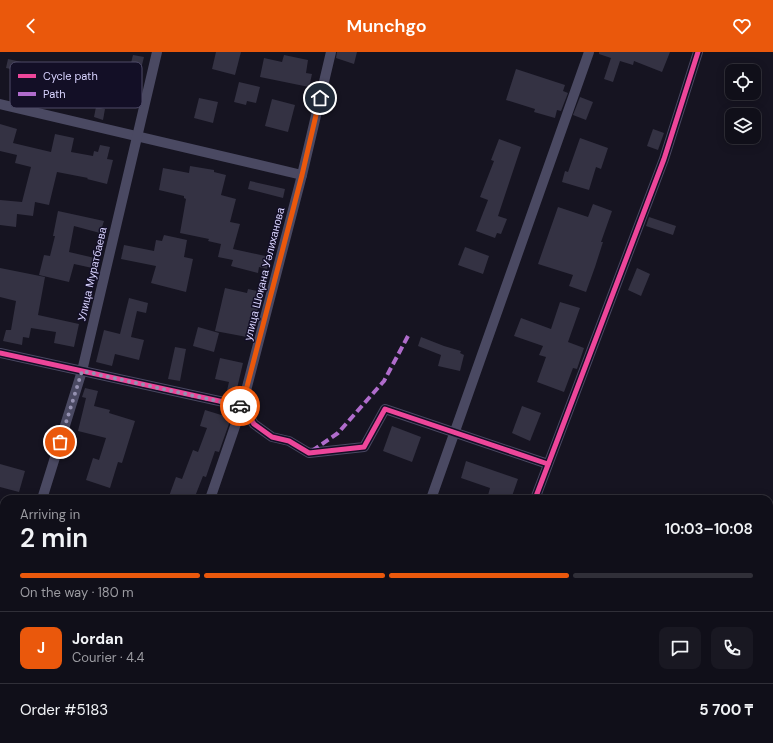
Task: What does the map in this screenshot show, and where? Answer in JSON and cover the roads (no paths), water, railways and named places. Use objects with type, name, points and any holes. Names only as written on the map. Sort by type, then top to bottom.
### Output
[{"type":"street","name":"Улица Муратбаева","points":[[43,495],[82,371],[157,52]]},
{"type":"street","name":"улица Шоқана Уәлиханова","points":[[211,495],[242,406],[302,175],[331,52]]},
{"type":"street","points":[[432,495],[589,52]]},
{"type":"street","points":[[536,495],[664,159],[698,52]]},
{"type":"street","points":[[0,104],[10,106]]},
{"type":"street","points":[[17,108],[302,175]]},
{"type":"street","points":[[0,353],[242,406],[254,424],[272,437],[289,442],[309,453],[364,447],[385,409],[548,464]]}]
